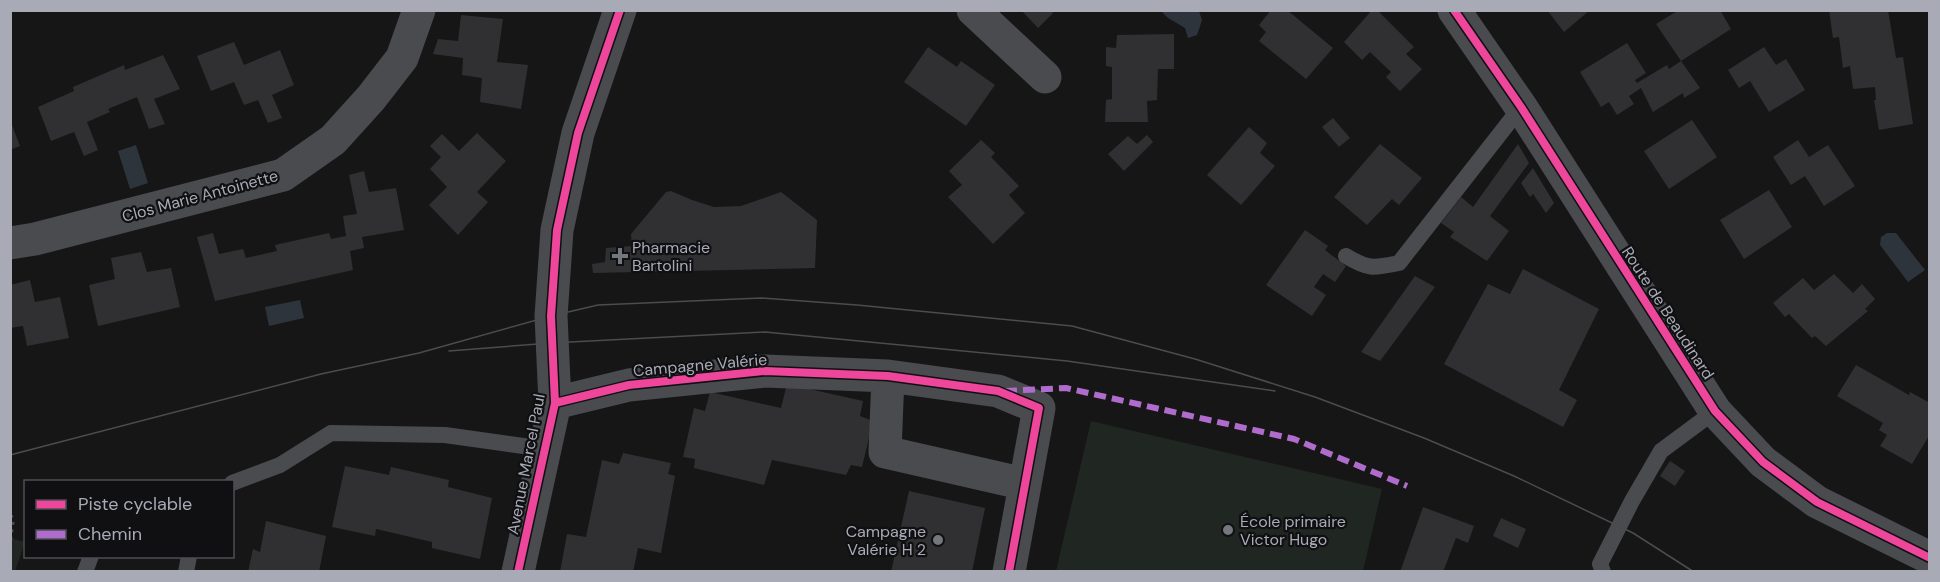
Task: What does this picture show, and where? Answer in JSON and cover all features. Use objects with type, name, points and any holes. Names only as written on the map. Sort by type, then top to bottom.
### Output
[{"type":"street","name":"Clos Marie Antoinette","points":[[10,243],[35,239],[283,175],[333,140],[371,98],[402,58],[419,10]]},
{"type":"street","name":"Avenue Marcel Paul","points":[[518,572],[555,403],[551,316],[557,230],[578,133],[620,10]]},
{"type":"street","points":[[973,10],[1045,76]]},
{"type":"street","name":"Route de Beaudinard","points":[[1454,10],[1521,107],[1715,411],[1763,462],[1817,502],[1929,558]]},
{"type":"street","name":"Campagne Valérie","points":[[555,403],[629,385],[765,372],[888,376],[998,391],[1039,408],[1009,572]]},
{"type":"street","points":[[888,376],[885,452],[1025,484]]},
{"type":"lane","points":[[1346,256],[1374,268],[1399,263],[1521,107]]},
{"type":"lane","points":[[1604,572],[1600,564],[1613,536],[1661,451],[1715,411]]},
{"type":"lane","points":[[234,482],[280,465],[331,433],[445,435],[545,449]]},
{"type":"path","points":[[10,516],[13,519],[10,542]]},
{"type":"shaded area","points":[[1161,11],[1199,11],[1202,20],[1197,35],[1188,38],[1185,28]]},
{"type":"shaded area","points":[[136,145],[148,183],[130,189],[118,151]]},
{"type":"shaded area","points":[[1887,233],[1896,233],[1925,270],[1908,282],[1880,245],[1881,237]]},
{"type":"shaded area","points":[[300,300],[304,318],[269,326],[265,307]]},
{"type":"shaded area","name":"École primaire Victor Hugo","points":[[1091,421],[1382,489],[1363,571],[1056,571]]},
{"type":"shaded area","points":[[10,538],[24,542],[15,571],[11,571]]},
{"type":"building","points":[[1021,10],[1051,10],[1053,13],[1038,28]]},
{"type":"building","points":[[1271,10],[1287,10],[1333,48],[1306,79],[1259,41],[1266,32],[1259,25]]},
{"type":"building","points":[[1372,10],[1377,10],[1414,47],[1406,54],[1422,69],[1400,91],[1386,77],[1391,72],[1370,52],[1362,60],[1344,42]]},
{"type":"building","points":[[1547,10],[1590,10],[1564,32]]},
{"type":"building","points":[[1679,10],[1720,10],[1731,29],[1681,61],[1656,24]]},
{"type":"building","points":[[1829,10],[1888,10],[1896,58],[1903,57],[1913,124],[1879,130],[1874,100],[1876,100],[1875,87],[1853,89],[1850,66],[1843,68],[1839,37],[1833,38]]},
{"type":"building","points":[[461,15],[503,19],[497,62],[528,65],[521,109],[480,102],[482,78],[462,75],[463,58],[433,54],[438,39],[458,41]]},
{"type":"building","points":[[1174,34],[1174,69],[1158,69],[1157,100],[1147,101],[1148,122],[1105,122],[1106,100],[1112,99],[1112,67],[1106,66],[1106,47],[1116,48],[1117,35]]},
{"type":"building","points":[[234,42],[244,65],[280,50],[294,85],[272,95],[282,118],[268,123],[258,100],[244,105],[234,82],[211,91],[197,56]]},
{"type":"building","points":[[1627,43],[1646,73],[1635,80],[1637,83],[1667,65],[1669,69],[1681,61],[1700,88],[1684,98],[1683,93],[1653,112],[1641,88],[1629,96],[1634,104],[1617,115],[1609,102],[1601,107],[1580,72]]},
{"type":"building","points":[[928,47],[957,67],[961,61],[995,85],[966,126],[904,82]]},
{"type":"building","points":[[1764,47],[1776,65],[1786,59],[1805,90],[1769,112],[1750,81],[1739,88],[1728,70]]},
{"type":"building","points":[[163,55],[180,89],[154,99],[165,124],[149,129],[137,97],[108,109],[110,112],[87,122],[98,150],[84,156],[74,132],[51,141],[38,107],[74,91],[73,87],[124,65],[125,70]]},
{"type":"building","points":[[1333,118],[1350,138],[1339,147],[1322,127]]},
{"type":"building","points":[[10,120],[20,146],[10,150]]},
{"type":"building","points":[[1692,120],[1717,157],[1669,189],[1644,151]]},
{"type":"building","points":[[1249,127],[1267,143],[1260,153],[1275,166],[1241,205],[1207,175]]},
{"type":"building","points":[[477,133],[506,161],[477,192],[488,202],[458,235],[429,205],[447,187],[430,169],[441,157],[430,146],[442,134],[459,151]]},
{"type":"building","points":[[1147,135],[1153,142],[1124,171],[1108,154],[1128,136],[1137,144]]},
{"type":"building","points":[[981,140],[995,153],[991,157],[1019,186],[1009,195],[1025,213],[993,244],[948,197],[962,185],[949,171]]},
{"type":"building","points":[[1798,140],[1809,157],[1828,145],[1855,186],[1824,206],[1805,176],[1791,185],[1773,157]]},
{"type":"building","points":[[1380,144],[1422,178],[1399,205],[1392,199],[1367,225],[1334,197]]},
{"type":"building","points":[[1518,144],[1529,163],[1490,216],[1509,231],[1487,261],[1450,237],[1454,232],[1441,223],[1461,197],[1473,207]]},
{"type":"building","points":[[1533,168],[1554,203],[1546,213],[1533,194],[1530,197],[1521,183]]},
{"type":"building","points":[[364,171],[369,192],[396,188],[404,230],[362,237],[364,248],[350,251],[353,270],[215,301],[197,237],[213,233],[219,254],[243,249],[246,258],[277,251],[275,245],[329,233],[331,239],[346,236],[343,216],[357,214],[349,175]]},
{"type":"building","points":[[1769,190],[1792,227],[1744,259],[1720,220]]},
{"type":"building","points":[[671,191],[714,207],[741,206],[781,192],[817,220],[815,268],[593,273],[592,264],[605,262],[606,248],[632,246],[631,234],[666,192]]},
{"type":"building","points":[[1305,230],[1328,246],[1325,250],[1346,266],[1335,282],[1323,274],[1314,287],[1326,295],[1312,316],[1266,285]]},
{"type":"building","points":[[141,252],[147,272],[171,268],[180,307],[98,326],[89,285],[115,279],[111,258]]},
{"type":"building","points":[[1523,269],[1599,309],[1559,390],[1577,400],[1563,427],[1444,364],[1488,284],[1510,294]]},
{"type":"building","points":[[1834,274],[1853,293],[1862,284],[1875,299],[1865,309],[1868,311],[1826,346],[1815,336],[1812,338],[1789,314],[1785,317],[1773,303],[1803,278],[1814,290]]},
{"type":"building","points":[[1415,276],[1435,287],[1380,361],[1361,352]]},
{"type":"building","points":[[30,280],[35,302],[60,297],[69,338],[27,346],[23,326],[10,328],[10,285]]},
{"type":"building","points":[[1856,365],[1909,395],[1910,392],[1930,403],[1930,434],[1912,464],[1880,446],[1887,435],[1879,430],[1883,423],[1837,396]]},
{"type":"building","points":[[787,384],[863,401],[860,416],[873,421],[862,467],[851,465],[846,475],[772,460],[764,485],[694,468],[695,459],[683,457],[694,408],[705,411],[710,392],[781,408]]},
{"type":"building","points":[[623,453],[671,463],[668,474],[675,476],[661,553],[638,548],[633,572],[560,572],[567,534],[586,537],[602,460],[619,464]]},
{"type":"building","points":[[1670,461],[1685,471],[1675,486],[1660,476]]},
{"type":"building","points":[[345,466],[389,475],[391,467],[449,480],[448,487],[492,498],[480,559],[432,548],[432,542],[376,529],[375,536],[332,527]]},
{"type":"building","name":"Campagne Valérie H 2","points":[[909,491],[985,508],[972,572],[891,572]]},
{"type":"building","points":[[1423,507],[1474,526],[1468,543],[1456,538],[1443,572],[1400,572]]},
{"type":"building","points":[[1501,518],[1526,529],[1518,548],[1493,536]]},
{"type":"building","points":[[266,521],[326,536],[319,572],[248,572],[253,549],[260,552]]},
{"type":"tram line","points":[[10,455],[321,374],[419,353],[598,305],[761,298],[1072,326],[1195,359],[1315,397],[1424,438],[1514,476],[1633,533],[1694,572]]},
{"type":"tram line","points":[[449,351],[551,343],[765,332],[1067,361],[1275,391]]},
{"type":"marked path","points":[[1005,391],[1066,388],[1294,439],[1407,486]]},
{"type":"cycle path","points":[[518,572],[555,403],[551,316],[557,230],[578,133],[620,10]]},
{"type":"cycle path","points":[[1454,10],[1521,107],[1715,411],[1763,462],[1817,502],[1930,558]]},
{"type":"cycle path","points":[[555,403],[629,385],[765,371],[888,376],[998,391],[1039,408],[1009,572]]},
{"type":"place","name":"Pharmacie Bartolini","points":[[620,256]]},
{"type":"place","name":"École primaire Victor Hugo","points":[[1228,530]]},
{"type":"place","name":"Campagne Valérie H 2","points":[[938,540]]}]
